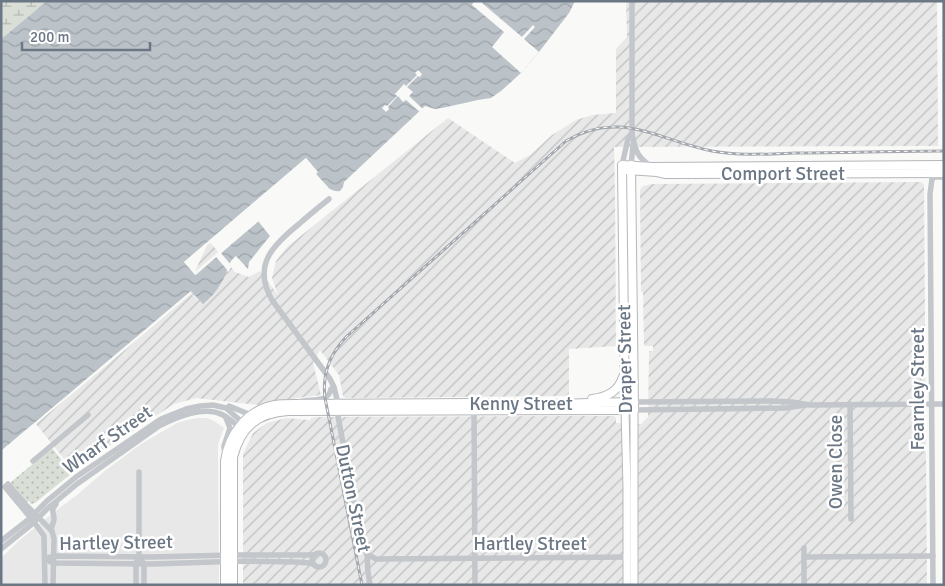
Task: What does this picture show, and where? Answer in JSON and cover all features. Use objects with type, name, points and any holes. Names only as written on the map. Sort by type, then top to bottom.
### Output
[{"type":"highway","name":"Comport Street","points":[[631,168],[651,166],[884,164],[938,172]]},
{"type":"highway","name":"Comport Street","points":[[622,167],[666,174],[938,172]]},
{"type":"highway","name":"Draper Street","points":[[622,167],[625,406]]},
{"type":"highway","name":"Draper Street","points":[[631,168],[634,406]]},
{"type":"highway","points":[[631,190],[637,180],[645,175],[666,174]]},
{"type":"highway","points":[[553,404],[608,396],[620,385],[624,374]]},
{"type":"highway","name":"Kenny Street","points":[[243,426],[251,416],[269,407],[281,404],[337,406],[634,406]]},
{"type":"highway","name":"Kenny Street","points":[[474,406],[553,404],[625,406]]},
{"type":"highway","name":"Kenny Street","points":[[243,426],[273,412],[337,406]]},
{"type":"highway","points":[[233,585],[229,558],[225,461],[230,441],[243,426]]},
{"type":"highway","points":[[225,585],[229,558],[233,460],[243,426]]},
{"type":"main road","name":"Draper Street","points":[[625,406],[627,489],[634,585]]},
{"type":"main road","name":"Draper Street","points":[[627,585],[631,557],[634,406]]},
{"type":"street","name":"Draper Street","points":[[632,1],[632,134],[637,154],[651,166]]},
{"type":"street","name":"Draper Street","points":[[622,167],[628,139],[632,134]]},
{"type":"street","name":"Draper Street","points":[[631,168],[634,142]]},
{"type":"street","name":"Fearnley Street","points":[[919,172],[926,178],[930,194],[933,585]]},
{"type":"street","name":"Fearnley Street","points":[[930,194],[938,172]]},
{"type":"street","name":"Dutton Street","points":[[330,198],[278,241],[266,261],[264,275],[266,288],[272,300],[327,374],[333,385],[362,545],[368,554],[370,585]]},
{"type":"street","name":"Dutton Street","points":[[327,374],[337,406]]},
{"type":"street","points":[[295,404],[306,400],[324,399],[330,394],[331,389]]},
{"type":"street","points":[[205,405],[224,404],[251,416]]},
{"type":"street","name":"Kenny Street","points":[[634,406],[785,408],[810,404],[942,404]]},
{"type":"street","name":"Owen Close","points":[[850,404],[851,519]]},
{"type":"street","points":[[205,405],[208,408],[220,411],[231,420]]},
{"type":"street","name":"Wharf Street","points":[[1,549],[34,518],[48,500],[76,477],[167,416],[186,409],[216,405],[226,408],[243,426]]},
{"type":"street","points":[[474,406],[475,585]]},
{"type":"street","points":[[167,416],[191,410],[200,412]]},
{"type":"street","name":"Wharf Street","points":[[1,541],[156,428],[200,412],[214,412],[243,426]]},
{"type":"street","points":[[33,461],[88,415]]},
{"type":"street","points":[[223,415],[230,428],[224,448],[225,461]]},
{"type":"street","points":[[136,585],[136,563],[139,557],[139,472]]},
{"type":"street","points":[[45,585],[44,537],[34,518],[8,484],[5,488],[34,518],[52,531]]},
{"type":"street","points":[[53,585],[54,539],[51,526],[54,519],[52,510],[68,492]]},
{"type":"street","points":[[804,548],[804,585]]},
{"type":"street","points":[[322,554],[325,558],[326,562],[321,567],[315,566],[312,560],[315,555],[322,554]]},
{"type":"street","name":"Hartley Street","points":[[368,554],[376,559],[631,557]]},
{"type":"street","points":[[294,555],[301,563]]},
{"type":"street","name":"Hartley Street","points":[[45,560],[53,563],[144,564],[229,558],[315,555]]},
{"type":"street","name":"Hartley Street","points":[[45,560],[53,556],[229,558],[310,563],[315,566]]},
{"type":"street","points":[[804,557],[933,556]]},
{"type":"street","points":[[139,557],[144,564],[144,585]]},
{"type":"shaded area","points":[[626,1],[937,1],[938,146],[614,147],[616,346],[569,349],[569,396],[346,398],[343,396],[339,375],[320,350],[313,363],[321,395],[258,405],[196,398],[174,404],[73,470],[32,419],[188,287],[209,241],[235,272],[249,277],[260,271],[278,295],[272,278],[276,261],[287,247],[448,118],[515,163],[530,155],[552,135],[576,120],[593,115],[616,113],[616,49],[627,37]]},
{"type":"shaded area","points":[[921,182],[924,185],[927,585],[243,585],[243,454],[253,433],[267,423],[287,418],[310,421],[311,418],[317,417],[614,416],[616,423],[641,424],[648,417],[649,351],[653,351],[653,346],[644,346],[643,292],[641,292],[640,190],[643,186],[653,184]]},
{"type":"shaded area","points":[[197,418],[207,418],[224,428],[218,444],[219,585],[1,585],[1,558],[21,539],[141,444],[177,423]]},
{"type":"green space","points":[[1,1],[47,1],[1,39]]},
{"type":"green space","points":[[52,448],[72,473],[35,503],[31,504],[29,501],[26,503],[16,489],[12,487],[11,482]]},
{"type":"water","points":[[47,1],[575,1],[569,13],[539,52],[521,73],[501,91],[491,98],[442,108],[435,109],[425,106],[344,182],[340,191],[332,190],[326,186],[306,158],[184,262],[196,275],[258,221],[270,236],[249,262],[248,269],[236,256],[233,258],[217,289],[203,304],[191,291],[1,451],[1,39]]},
{"type":"pier","points":[[474,1],[482,1],[522,37],[533,25],[535,27],[524,39],[539,52],[521,73],[492,47],[504,32],[472,5]]},
{"type":"pier","points":[[418,70],[422,74],[407,87],[413,92],[409,96],[424,110],[421,113],[406,100],[403,102],[398,96],[386,112],[382,108],[385,105],[387,106],[397,96],[395,94],[404,84],[406,86],[417,75],[415,73]]},
{"type":"pier","points":[[306,158],[318,172],[316,174],[328,187],[326,189],[314,175],[306,161],[188,262],[196,271],[257,219],[260,219],[221,253],[231,265],[229,272],[216,257],[195,275],[184,262]]},
{"type":"pier","points":[[190,292],[201,305],[191,294],[1,453],[1,451]]},
{"type":"waterway","points":[[943,1],[943,162]]},
{"type":"waterway","points":[[943,179],[944,273]]},
{"type":"railway","points":[[362,585],[325,398],[324,389],[328,365],[346,337],[566,141],[586,132],[622,127],[712,151],[733,154],[944,151]]}]
